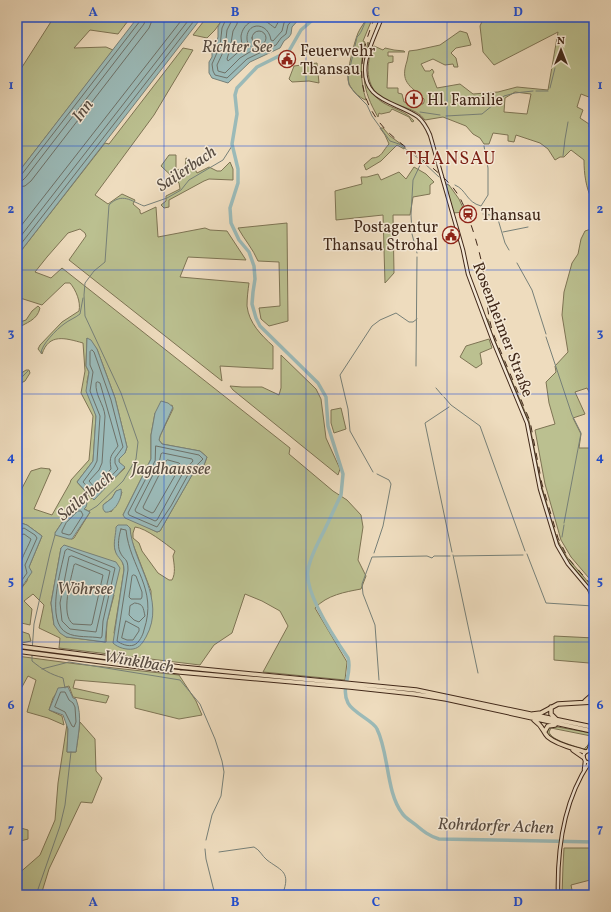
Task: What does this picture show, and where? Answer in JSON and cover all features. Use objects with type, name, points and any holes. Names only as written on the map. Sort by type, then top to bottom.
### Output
[{"type":"highway","points":[[17,646],[31,648],[35,651]]},
{"type":"highway","points":[[17,651],[30,653],[35,651],[180,668],[416,690],[461,698],[532,717],[593,730]]},
{"type":"highway","points":[[582,702],[593,694]]},
{"type":"highway","points":[[532,717],[558,704],[593,702]]},
{"type":"highway","points":[[551,707],[551,714],[558,722]]},
{"type":"highway","points":[[532,717],[541,725],[551,739],[569,747],[587,751]]},
{"type":"highway","points":[[545,731],[548,726],[558,722]]},
{"type":"highway","points":[[569,747],[583,757]]},
{"type":"main road","name":"Rosenheimer Straße","points":[[382,17],[367,60],[366,73],[368,82],[374,93],[384,101],[419,119],[426,127],[430,135],[463,250],[468,274],[493,341],[527,423],[540,489],[557,545],[568,564],[589,589],[594,601]]},
{"type":"main road","points":[[587,751],[594,753],[592,718],[594,685]]},
{"type":"main road","points":[[583,773],[585,761],[583,757],[593,739]]},
{"type":"main road","points":[[558,895],[557,867],[568,807],[583,773],[594,760]]},
{"type":"main road","points":[[585,761],[590,763]]},
{"type":"green space","points":[[54,17],[77,17],[81,21],[83,17],[131,17],[118,34],[90,30],[74,48],[106,47],[113,50],[17,174],[17,75]]},
{"type":"green space","points":[[207,17],[224,17],[207,38],[193,35]]},
{"type":"green space","points":[[368,17],[373,17],[363,41],[365,42],[362,57],[362,78],[366,100],[360,97],[352,89],[348,76],[356,37]]},
{"type":"green space","points":[[484,17],[594,17],[594,99],[581,94],[577,107],[583,110],[580,118],[589,124],[589,127],[594,129],[594,200],[592,200],[587,186],[584,160],[571,150],[564,157],[560,157],[555,160],[548,149],[540,143],[516,135],[514,142],[508,141],[508,135],[493,133],[489,144],[484,144],[480,138],[473,134],[466,126],[443,117],[425,120],[416,112],[383,99],[373,88],[368,74],[368,67],[374,46],[383,50],[385,48],[404,51],[405,52],[388,52],[388,56],[393,56],[393,62],[388,63],[387,88],[398,88],[398,93],[402,94],[404,102],[423,104],[424,99],[407,83],[405,79],[405,68],[409,51],[440,45],[460,31],[467,33],[471,45],[456,48],[451,53],[456,58],[458,67],[454,67],[453,64],[445,65],[433,59],[421,64],[425,71],[430,71],[432,69],[434,72],[432,75],[437,88],[460,84],[473,94],[498,92],[517,87],[548,90],[558,32],[494,65],[483,52],[480,26]],"holes":[[[515,92],[531,94],[527,114],[504,112],[505,98]]]},
{"type":"green space","points":[[368,42],[369,46],[365,61],[365,69],[371,91],[382,102],[403,112],[414,121],[412,122],[409,117],[392,109],[390,112],[379,113],[378,117],[369,98],[364,81],[364,63]]},
{"type":"green space","points":[[183,48],[193,50],[154,115],[95,195],[108,204],[122,194],[135,200],[133,204],[140,210],[141,214],[156,207],[158,237],[205,228],[210,230],[227,231],[246,260],[188,257],[180,277],[249,283],[247,303],[248,312],[256,328],[273,346],[273,369],[220,366],[222,381],[69,260],[86,236],[80,229],[68,233],[35,272],[51,278],[62,268],[290,448],[289,454],[333,491],[347,500],[361,515],[363,527],[358,560],[366,576],[361,589],[331,597],[315,608],[347,662],[345,680],[263,672],[288,626],[280,611],[245,594],[232,633],[214,645],[200,665],[59,648],[60,638],[39,628],[44,605],[33,594],[24,601],[32,609],[30,625],[17,622],[17,594],[27,581],[29,567],[42,536],[27,525],[21,523],[17,529],[17,492],[20,492],[31,471],[41,468],[50,469],[49,470],[51,470],[34,509],[52,515],[71,480],[89,460],[93,416],[81,393],[85,371],[83,343],[58,339],[49,343],[45,347],[42,354],[38,349],[62,322],[79,311],[79,300],[76,293],[70,283],[65,283],[42,305],[17,297],[17,256],[105,143],[109,144]],"holes":[[[87,338],[97,349],[115,398],[127,447],[125,453],[119,459],[119,462],[125,468],[92,499],[77,482],[93,461],[96,416],[87,382],[89,372],[86,366]],[[172,405],[173,409],[159,440],[162,444],[200,451],[207,457],[204,465],[192,475],[160,531],[157,532],[123,515],[151,459],[151,435],[155,413]],[[116,491],[122,492],[111,512],[103,505],[112,498]],[[87,503],[83,508],[90,512],[74,538],[72,539],[55,533],[63,521]],[[135,527],[140,528],[156,537],[175,551],[173,556],[174,571],[172,580],[169,580],[158,573],[142,551],[139,543],[133,538]],[[130,528],[131,539],[151,591],[151,599],[126,649],[114,633],[124,570],[122,562],[115,549],[115,540]],[[61,548],[114,595],[107,622],[106,642],[66,637],[54,625],[51,603]]]},
{"type":"green space","points":[[317,63],[319,83],[309,81],[292,82],[289,79],[294,66]]},
{"type":"green space","points":[[380,128],[383,128],[390,136],[405,147],[404,149],[397,145],[381,161],[366,170],[364,165],[372,158],[378,157],[389,144]]},
{"type":"green space","points":[[169,155],[176,155],[176,170],[185,168],[186,158],[190,160],[197,173],[209,167],[217,171],[221,171],[230,162],[233,169],[233,180],[209,179],[204,181],[169,200],[169,207],[164,208],[161,205],[166,201],[166,196],[180,189],[179,183],[161,166]]},
{"type":"green space","points":[[414,167],[426,174],[434,182],[430,185],[430,194],[413,197],[410,215],[393,215],[394,273],[385,283],[383,215],[336,220],[335,191],[362,184],[361,177],[378,174],[381,180],[399,172],[406,179]]},
{"type":"green space","points":[[446,184],[449,185],[459,199],[465,212],[453,213]]},
{"type":"green space","points":[[287,223],[288,321],[269,326],[261,319],[259,308],[280,306],[279,262],[258,261],[254,252],[238,228]]},
{"type":"green space","points":[[594,228],[594,401],[587,388],[575,392],[585,414],[573,418],[581,434],[579,448],[594,448],[594,584],[571,557],[561,540],[545,484],[535,430],[555,424],[549,403],[546,382],[556,372],[555,366],[568,352],[562,315],[564,292],[572,263],[578,254],[581,239],[585,231]]},
{"type":"green space","points":[[38,306],[40,308],[39,312],[34,319],[17,329],[17,323],[26,320],[32,311]]},
{"type":"green space","points":[[486,319],[488,319],[492,333]]},
{"type":"green space","points":[[489,339],[492,348],[480,353],[482,364],[476,368],[460,357],[466,346]]},
{"type":"green space","points":[[495,341],[529,421],[541,484],[528,422]]},
{"type":"green space","points":[[281,355],[316,389],[321,399],[326,438],[340,469],[338,475],[230,386],[262,387],[279,395],[281,388]]},
{"type":"green space","points":[[26,370],[29,370],[30,373],[25,381],[17,385],[17,376]]},
{"type":"green space","points":[[341,408],[346,429],[334,433],[331,423],[331,410]]},
{"type":"green space","points":[[541,484],[557,539],[567,557],[594,589],[594,597],[584,580],[565,558],[556,539]]},
{"type":"green space","points":[[17,630],[29,634],[31,641],[22,643],[17,641]]},
{"type":"green space","points":[[554,636],[594,638],[594,665],[589,663],[554,660]]},
{"type":"green space","points":[[17,656],[179,675],[196,701],[202,715],[179,719],[135,708],[135,685],[75,680],[73,688],[109,696],[106,703],[73,697],[69,686],[59,689],[53,698],[49,710],[62,716],[64,725],[48,718],[27,712],[36,680],[28,676],[17,696]]},
{"type":"green space","points":[[80,722],[95,739],[96,771],[102,778],[92,803],[81,802],[49,869],[41,895],[17,895],[17,875],[40,855],[55,820],[58,783],[67,724],[67,752],[76,752]]},
{"type":"green space","points":[[552,726],[591,733],[591,736],[551,728],[549,732],[559,741],[584,749],[566,744],[554,739],[547,734],[547,728]]},
{"type":"green space","points":[[591,736],[591,743],[588,749],[584,749],[588,745]]},
{"type":"green space","points":[[17,827],[28,830],[28,839],[17,842]]},
{"type":"green space","points":[[564,848],[591,848],[594,861],[594,879],[571,885],[573,895],[562,895]]},
{"type":"water","name":"Inn","points":[[138,17],[202,17],[17,256],[17,174]]},
{"type":"water","name":"Richter See","points":[[223,17],[301,17],[292,27],[291,34],[280,48],[250,62],[228,83],[212,78],[209,73],[209,62],[212,57],[212,51],[216,45],[218,27]]},
{"type":"water","points":[[87,338],[91,340],[97,349],[115,398],[127,447],[125,453],[119,459],[119,462],[125,467],[94,500],[77,482],[93,461],[96,416],[86,391],[89,372],[86,366]]},
{"type":"water","name":"Jagdhaussee","points":[[161,401],[168,403],[173,407],[160,436],[159,440],[162,444],[200,451],[207,457],[204,465],[192,475],[160,531],[157,532],[125,518],[123,515],[151,459],[151,435],[155,413]]},
{"type":"water","points":[[121,489],[121,497],[115,508],[112,511],[105,512],[103,505],[112,498],[116,491]]},
{"type":"water","points":[[85,501],[87,503],[84,509],[90,512],[72,539],[55,535],[63,521],[81,503]]},
{"type":"water","points":[[21,523],[27,525],[42,536],[29,567],[32,572],[17,594],[17,529]]},
{"type":"water","points":[[118,525],[127,525],[130,528],[132,541],[151,595],[153,609],[151,623],[146,637],[139,646],[133,649],[123,648],[113,643],[124,570],[124,566],[114,547],[116,527]]},
{"type":"water","name":"Wöhrsee","points":[[64,545],[116,562],[120,568],[107,622],[105,642],[66,637],[60,633],[54,625],[51,603],[61,548]]},
{"type":"water","points":[[68,687],[73,698],[76,699],[79,712],[76,752],[67,752],[68,729],[63,715],[49,710],[58,688]]},
{"type":"waterway","name":"Rohrdorfer Achen","points":[[316,17],[301,30],[289,51],[257,67],[237,88],[235,95],[237,114],[232,144],[238,169],[238,183],[230,208],[231,223],[239,240],[249,252],[254,266],[255,279],[252,304],[260,326],[318,383],[326,397],[328,426],[343,474],[341,495],[312,555],[308,570],[308,579],[315,603],[348,658],[349,669],[345,692],[348,703],[377,729],[384,749],[390,784],[402,813],[406,818],[429,835],[439,839],[594,842]]},
{"type":"waterway","points":[[369,17],[365,22],[361,33],[357,37],[348,76],[349,85],[367,105],[372,116],[390,141],[399,144],[422,161],[413,180],[411,215],[412,234],[417,253]]},
{"type":"waterway","points":[[550,88],[555,68]]},
{"type":"waterway","points":[[446,116],[482,114],[504,96],[533,91]]},
{"type":"waterway","points":[[536,91],[548,91]]},
{"type":"waterway","points":[[420,112],[440,115]]},
{"type":"waterway","points":[[563,156],[568,122]]},
{"type":"waterway","name":"Sailerbach","points":[[89,511],[97,506],[123,481],[136,459],[138,442],[121,393],[85,316],[85,283],[94,271],[105,262],[109,205],[122,198],[144,206],[167,198],[181,190],[189,180],[223,160],[232,146]]},
{"type":"waterway","points":[[455,185],[459,187],[472,202],[481,206],[488,195],[488,168],[484,146]]},
{"type":"waterway","points":[[422,161],[439,177]]},
{"type":"waterway","points":[[483,214],[497,216],[505,243],[509,250]]},
{"type":"waterway","points":[[497,216],[521,217]]},
{"type":"waterway","points":[[503,232],[528,227]]},
{"type":"waterway","points":[[416,366],[417,257]]},
{"type":"waterway","points":[[517,263],[532,290],[546,334]]},
{"type":"waterway","points":[[41,353],[46,342],[54,333],[61,326],[80,314],[83,298]]},
{"type":"waterway","points":[[373,472],[350,431],[348,409],[340,375],[372,326],[380,320],[396,313],[409,322],[413,322],[417,319]]},
{"type":"waterway","points":[[546,337],[572,415],[581,433],[564,523]]},
{"type":"waterway","points":[[17,380],[28,371]]},
{"type":"waterway","points":[[436,388],[442,395]]},
{"type":"waterway","points":[[444,397],[451,405],[480,426],[525,551]]},
{"type":"waterway","points":[[449,407],[425,423],[452,552]]},
{"type":"waterway","points":[[374,553],[383,526],[391,484],[389,480],[377,474]]},
{"type":"waterway","points":[[562,537],[564,525]]},
{"type":"waterway","name":"Sailerbach","points":[[32,651],[34,624],[55,535]]},
{"type":"waterway","points":[[527,554],[546,603],[593,606]]},
{"type":"waterway","points":[[453,555],[478,673]]},
{"type":"waterway","points":[[454,556],[523,555]]},
{"type":"waterway","points":[[379,680],[375,625],[363,594],[362,584],[372,557],[427,556],[432,558],[434,556],[450,556]]},
{"type":"waterway","name":"Sailerbach","points":[[32,655],[32,661],[36,664],[50,673],[63,678],[65,688]]},
{"type":"waterway","name":"Winklbach","points":[[42,669],[69,662],[180,680],[200,704],[215,739],[224,772],[221,796],[212,815],[206,840]]},
{"type":"waterway","name":"Sailerbach","points":[[36,895],[60,826],[65,805],[71,752]]},
{"type":"waterway","points":[[219,852],[254,847],[256,848],[285,875],[286,884],[284,890],[277,895]]},
{"type":"waterway","points":[[205,849],[215,895]]},
{"type":"railway","points":[[375,17],[369,32],[362,61],[362,75],[368,103],[375,117],[386,130],[443,177],[461,200],[471,225],[482,262],[489,317],[493,333],[530,421],[542,484],[558,538],[568,558],[594,588]]},
{"type":"place","name":"Feuerwehr Thansau","points":[[287,59]]},
{"type":"place","name":"Hl. Familie","points":[[414,99]]},
{"type":"place","name":"Thansau","points":[[468,214]]},
{"type":"place","name":"Postagentur Thansau Strohal","points":[[451,235]]},
{"type":"district","name":"THANSAU","points":[[451,158]]}]
